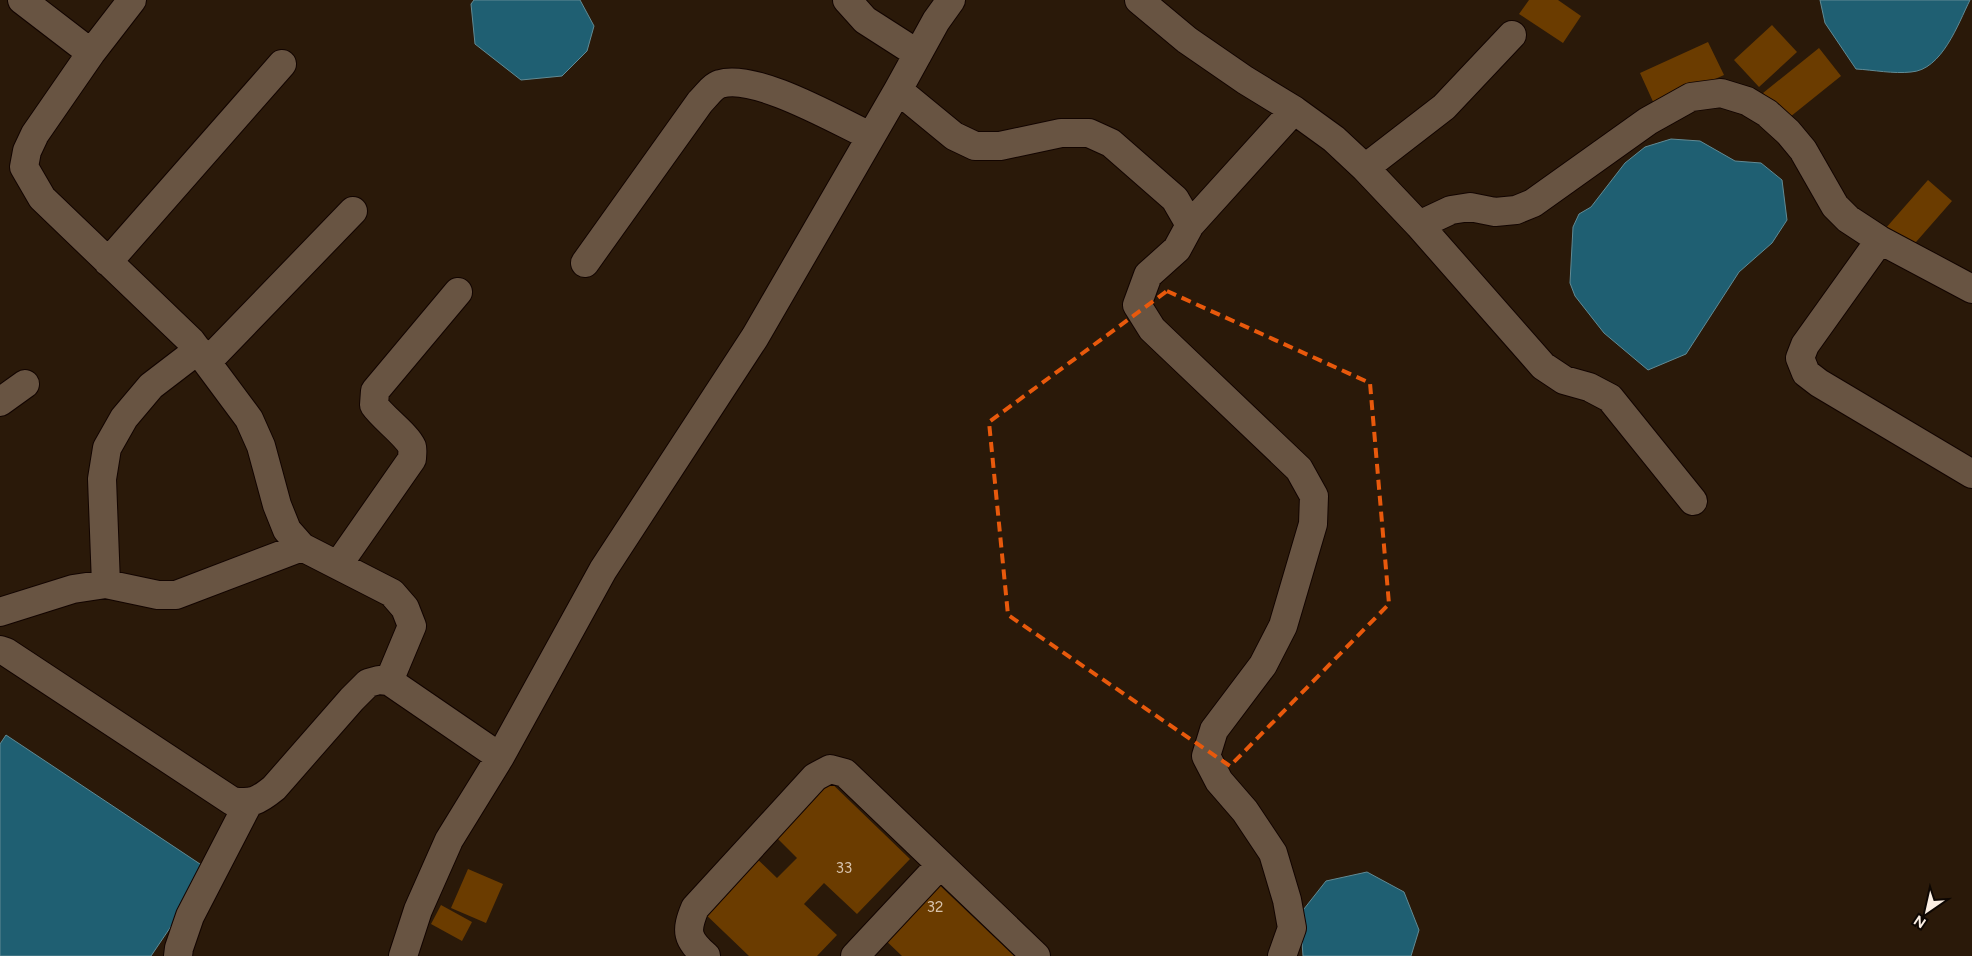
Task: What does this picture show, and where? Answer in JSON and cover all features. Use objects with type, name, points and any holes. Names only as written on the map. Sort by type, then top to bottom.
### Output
[{"type":"street","points":[[22,0],[91,53]]},
{"type":"street","points":[[132,0],[91,53],[35,134],[24,167],[42,198],[191,341],[249,419],[261,446],[277,505],[287,530],[302,547],[392,593],[405,608],[412,626],[389,681]]},
{"type":"street","points":[[847,0],[865,20],[918,54]]},
{"type":"street","points":[[403,956],[418,910],[448,840],[500,757],[603,570],[755,337],[936,21],[951,0]]},
{"type":"street","points":[[1139,0],[1187,40],[1245,80],[1294,110],[1334,139],[1365,168],[1419,225],[1543,366],[1564,380],[1589,386],[1610,398],[1693,501]]},
{"type":"street","points":[[1365,168],[1444,107],[1512,35]]},
{"type":"street","points":[[108,262],[282,64]]},
{"type":"street","points":[[585,263],[700,102],[718,84],[739,81],[769,90],[870,136]]},
{"type":"street","points":[[898,90],[954,136],[975,146],[1000,146],[1061,133],[1089,133],[1111,143],[1175,199],[1190,225]]},
{"type":"street","points":[[1419,225],[1451,210],[1470,207],[1495,212],[1516,210],[1533,203],[1648,120],[1691,97],[1721,94],[1746,101],[1767,113],[1788,132],[1804,150],[1835,206],[1848,219],[1880,240],[1972,289]]},
{"type":"street","points":[[1282,956],[1292,928],[1287,900],[1273,853],[1245,811],[1219,782],[1206,756],[1214,730],[1264,665],[1283,626],[1313,524],[1314,496],[1299,469],[1152,330],[1137,305],[1148,275],[1177,249],[1190,225],[1294,110]]},
{"type":"street","points":[[106,584],[102,479],[107,448],[124,418],[151,386],[202,356],[353,211]]},
{"type":"street","points":[[1880,240],[1805,345],[1800,358],[1806,373],[1818,383],[1972,474]]},
{"type":"street","points":[[338,566],[412,459],[412,448],[407,438],[381,415],[374,404],[375,391],[458,292]]},
{"type":"street","points":[[0,402],[25,384]]},
{"type":"street","points":[[0,612],[73,589],[106,584],[158,595],[176,595],[302,547]]},
{"type":"street","points":[[0,650],[6,652],[214,791],[232,801],[248,804],[262,798],[274,788],[352,699],[368,683],[379,680],[389,681],[500,757]]},
{"type":"street","points":[[706,956],[693,944],[689,933],[690,920],[695,908],[815,777],[830,768],[845,773],[1036,956]]},
{"type":"street","points":[[178,956],[190,916],[248,804]]},
{"type":"street","points":[[855,956],[940,865]]},
{"type":"highlighted area","points":[[1167,291],[1370,383],[1389,604],[1230,766],[1008,615],[989,422]]},
{"type":"water","points":[[474,0],[580,0],[594,26],[587,51],[562,76],[521,80],[475,44],[471,4]]},
{"type":"water","points":[[1820,0],[1970,0],[1948,44],[1932,63],[1922,69],[1897,73],[1856,69],[1825,23]]},
{"type":"water","points":[[1671,139],[1700,141],[1735,161],[1761,163],[1782,180],[1787,220],[1772,243],[1739,272],[1686,354],[1648,370],[1604,333],[1575,296],[1570,283],[1573,227],[1579,214],[1591,207],[1625,163],[1645,147]]},
{"type":"water","points":[[6,735],[209,870],[151,956],[0,956],[0,744]]},
{"type":"water","points":[[1367,872],[1404,892],[1419,930],[1411,956],[1303,956],[1300,914],[1326,881]]},
{"type":"building","points":[[1529,0],[1558,0],[1581,16],[1563,43],[1519,14]]},
{"type":"building","points":[[1772,25],[1797,52],[1759,87],[1734,60]]},
{"type":"building","points":[[1708,42],[1724,75],[1655,106],[1640,73]]},
{"type":"building","points":[[1819,48],[1841,76],[1785,121],[1763,93]]},
{"type":"building","points":[[1928,180],[1952,201],[1909,250],[1885,229]]},
{"type":"building","points":[[825,777],[910,859],[857,914],[824,883],[804,904],[837,935],[817,956],[749,956],[700,909],[752,854],[777,878],[797,858],[772,833]]},
{"type":"building","points":[[468,869],[503,884],[486,923],[451,908]]},
{"type":"building","points":[[933,879],[1014,956],[902,956],[880,935]]},
{"type":"building","points":[[441,905],[472,922],[462,941],[431,924]]}]
